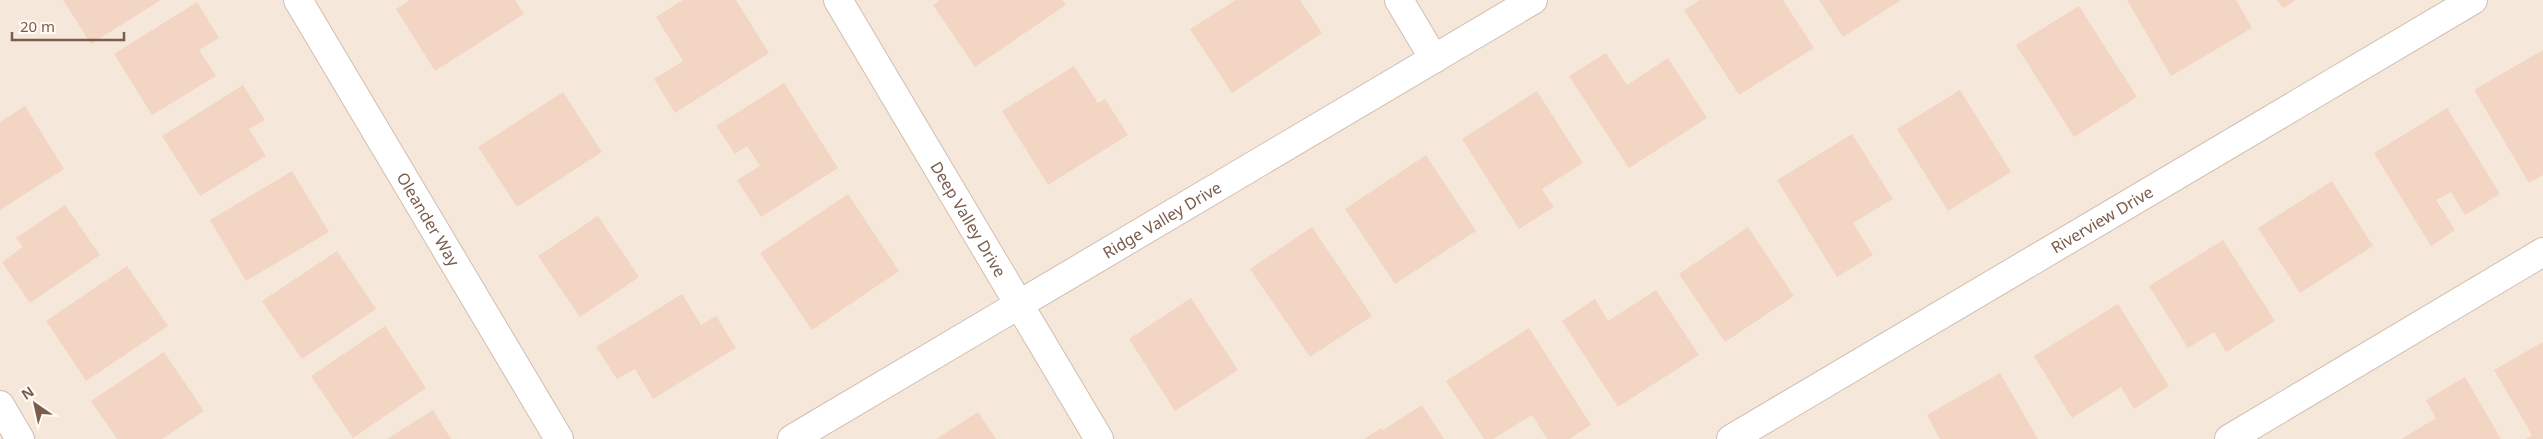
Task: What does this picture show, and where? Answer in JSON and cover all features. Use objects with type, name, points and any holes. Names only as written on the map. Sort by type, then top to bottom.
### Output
[{"type":"street","name":"Oleander Way","points":[[298,0],[560,439]]},
{"type":"street","name":"Deep Valley Drive","points":[[838,0],[1099,439]]},
{"type":"street","points":[[1399,0],[1434,59]]},
{"type":"street","name":"Ridge Valley Drive","points":[[792,439],[1533,0]]},
{"type":"street","name":"Riverview Drive","points":[[1731,439],[2473,0]]},
{"type":"street","points":[[2229,439],[2543,252]]},
{"type":"street","points":[[0,405],[20,439]]},
{"type":"shaded area","points":[[0,0],[2543,0],[2543,439],[0,439]]},
{"type":"building","points":[[63,0],[161,0],[91,44]]},
{"type":"building","points":[[410,0],[515,0],[524,14],[435,71],[396,9]]},
{"type":"building","points":[[683,0],[736,0],[769,53],[675,113],[654,79],[683,61],[656,17]]},
{"type":"building","points":[[940,0],[1062,0],[1066,5],[975,67],[933,5]]},
{"type":"building","points":[[1236,0],[1300,0],[1322,33],[1232,93],[1190,29]]},
{"type":"building","points":[[1700,0],[1783,0],[1814,48],[1739,95],[1684,10]]},
{"type":"building","points":[[1819,0],[1901,0],[1843,37]]},
{"type":"building","points":[[2127,0],[2236,0],[2252,28],[2171,76]]},
{"type":"building","points":[[2277,0],[2296,0],[2283,8]]},
{"type":"building","points":[[197,2],[219,38],[199,50],[216,76],[152,115],[114,54]]},
{"type":"building","points":[[2079,6],[2137,97],[2074,137],[2016,45]]},
{"type":"building","points":[[2543,50],[2543,175],[2529,183],[2474,90]]},
{"type":"building","points":[[1606,53],[1627,85],[1668,58],[1707,118],[1629,168],[1569,76]]},
{"type":"building","points":[[1074,66],[1098,103],[1105,99],[1128,135],[1048,185],[1002,111]]},
{"type":"building","points":[[784,83],[838,168],[761,217],[737,180],[760,166],[747,146],[735,154],[716,126]]},
{"type":"building","points":[[243,85],[265,120],[249,129],[266,156],[200,196],[162,136]]},
{"type":"building","points":[[1960,90],[2011,172],[1948,211],[1897,129]]},
{"type":"building","points":[[1537,91],[1583,163],[1542,189],[1554,207],[1519,229],[1462,139]]},
{"type":"building","points":[[563,92],[602,152],[517,207],[478,147]]},
{"type":"building","points":[[25,106],[64,169],[0,210],[0,122]]},
{"type":"building","points":[[2447,108],[2500,194],[2465,215],[2451,192],[2436,200],[2455,230],[2431,246],[2374,153]]},
{"type":"building","points":[[1852,134],[1893,199],[1853,223],[1873,255],[1837,277],[1777,180]]},
{"type":"building","points":[[1426,155],[1476,231],[1395,284],[1345,209]]},
{"type":"building","points":[[292,171],[329,232],[246,281],[210,220]]},
{"type":"building","points":[[2332,181],[2373,246],[2300,293],[2258,228]]},
{"type":"building","points":[[848,194],[899,271],[812,330],[760,253]]},
{"type":"building","points":[[65,205],[100,255],[30,303],[2,262],[23,247],[16,238]]},
{"type":"building","points":[[598,216],[639,277],[580,317],[538,256]]},
{"type":"building","points":[[1312,227],[1372,316],[1310,357],[1250,269]]},
{"type":"building","points":[[1748,227],[1794,296],[1725,342],[1679,274]]},
{"type":"building","points":[[2223,240],[2275,321],[2226,352],[2214,332],[2188,348],[2149,286]]},
{"type":"building","points":[[337,251],[376,309],[302,359],[262,301]]},
{"type":"building","points":[[127,266],[168,326],[86,381],[46,321]]},
{"type":"building","points":[[1656,290],[1699,355],[1618,407],[1562,321],[1595,299],[1608,321]]},
{"type":"building","points":[[682,294],[701,325],[716,316],[736,348],[653,399],[635,369],[617,379],[596,347]]},
{"type":"building","points":[[1191,298],[1238,370],[1175,411],[1129,339]]},
{"type":"building","points":[[2118,304],[2169,386],[2134,409],[2121,387],[2072,418],[2034,356]]},
{"type":"building","points":[[385,326],[426,388],[353,438],[311,376]]},
{"type":"building","points":[[1529,328],[1591,425],[1569,439],[1547,439],[1532,415],[1493,439],[1484,439],[1446,381]]},
{"type":"building","points":[[2543,342],[2543,439],[2526,439],[2532,435],[2494,370]]},
{"type":"building","points":[[164,352],[204,411],[162,439],[117,439],[91,401]]},
{"type":"building","points":[[2000,373],[2038,439],[1940,439],[1927,415]]},
{"type":"building","points":[[2465,377],[2501,439],[2401,439],[2436,418],[2426,400]]},
{"type":"building","points":[[1422,405],[1444,439],[1364,439],[1381,428],[1383,430]]},
{"type":"building","points":[[433,410],[451,439],[387,439]]},
{"type":"building","points":[[978,412],[996,439],[936,439]]}]
